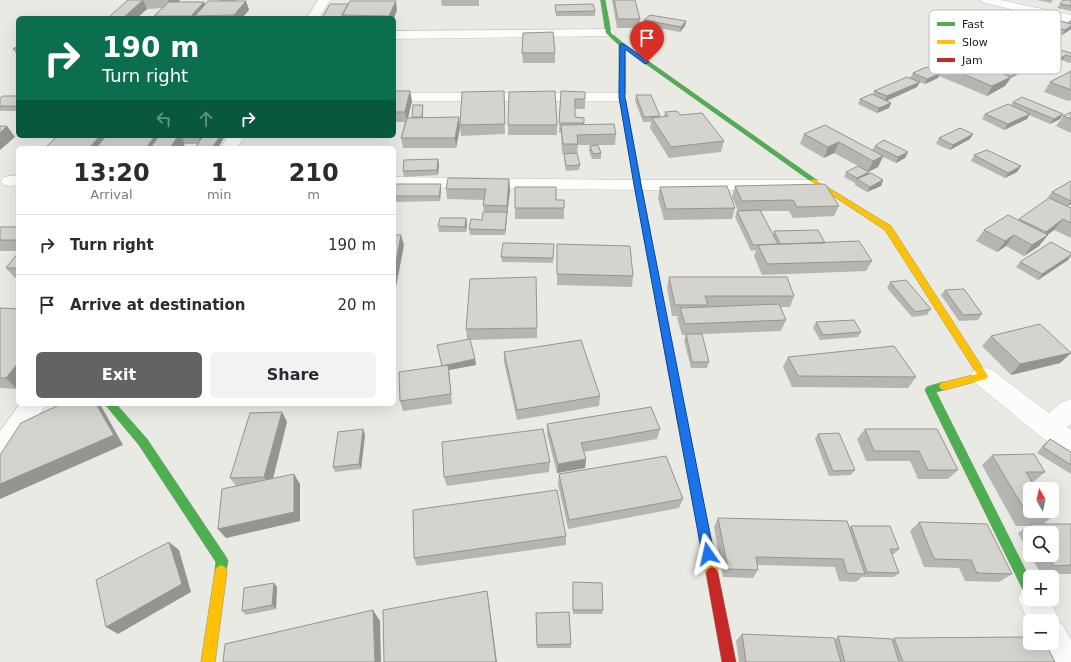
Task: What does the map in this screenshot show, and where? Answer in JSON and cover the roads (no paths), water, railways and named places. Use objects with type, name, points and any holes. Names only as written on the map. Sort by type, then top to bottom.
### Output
[{"type":"street","points":[[314,16],[324,0]]},
{"type":"street","points":[[602,0],[609,33],[622,45],[819,185],[888,228],[983,376],[1071,444]]},
{"type":"street","points":[[985,0],[1030,10]]},
{"type":"street","points":[[1061,17],[1071,19]]},
{"type":"street","points":[[396,35],[609,33]]},
{"type":"street","points":[[622,45],[622,97],[637,185],[729,662]]},
{"type":"street","points":[[396,97],[622,97]]},
{"type":"street","points":[[396,182],[637,185],[819,185]]},
{"type":"street","points":[[983,376],[930,390],[1023,578]]},
{"type":"street","points":[[0,452],[33,406]]},
{"type":"street","points":[[112,406],[143,442],[222,561],[208,662]]},
{"type":"street","points":[[1049,428],[1071,410]]},
{"type":"street","points":[[1059,650],[1065,662]]}]
